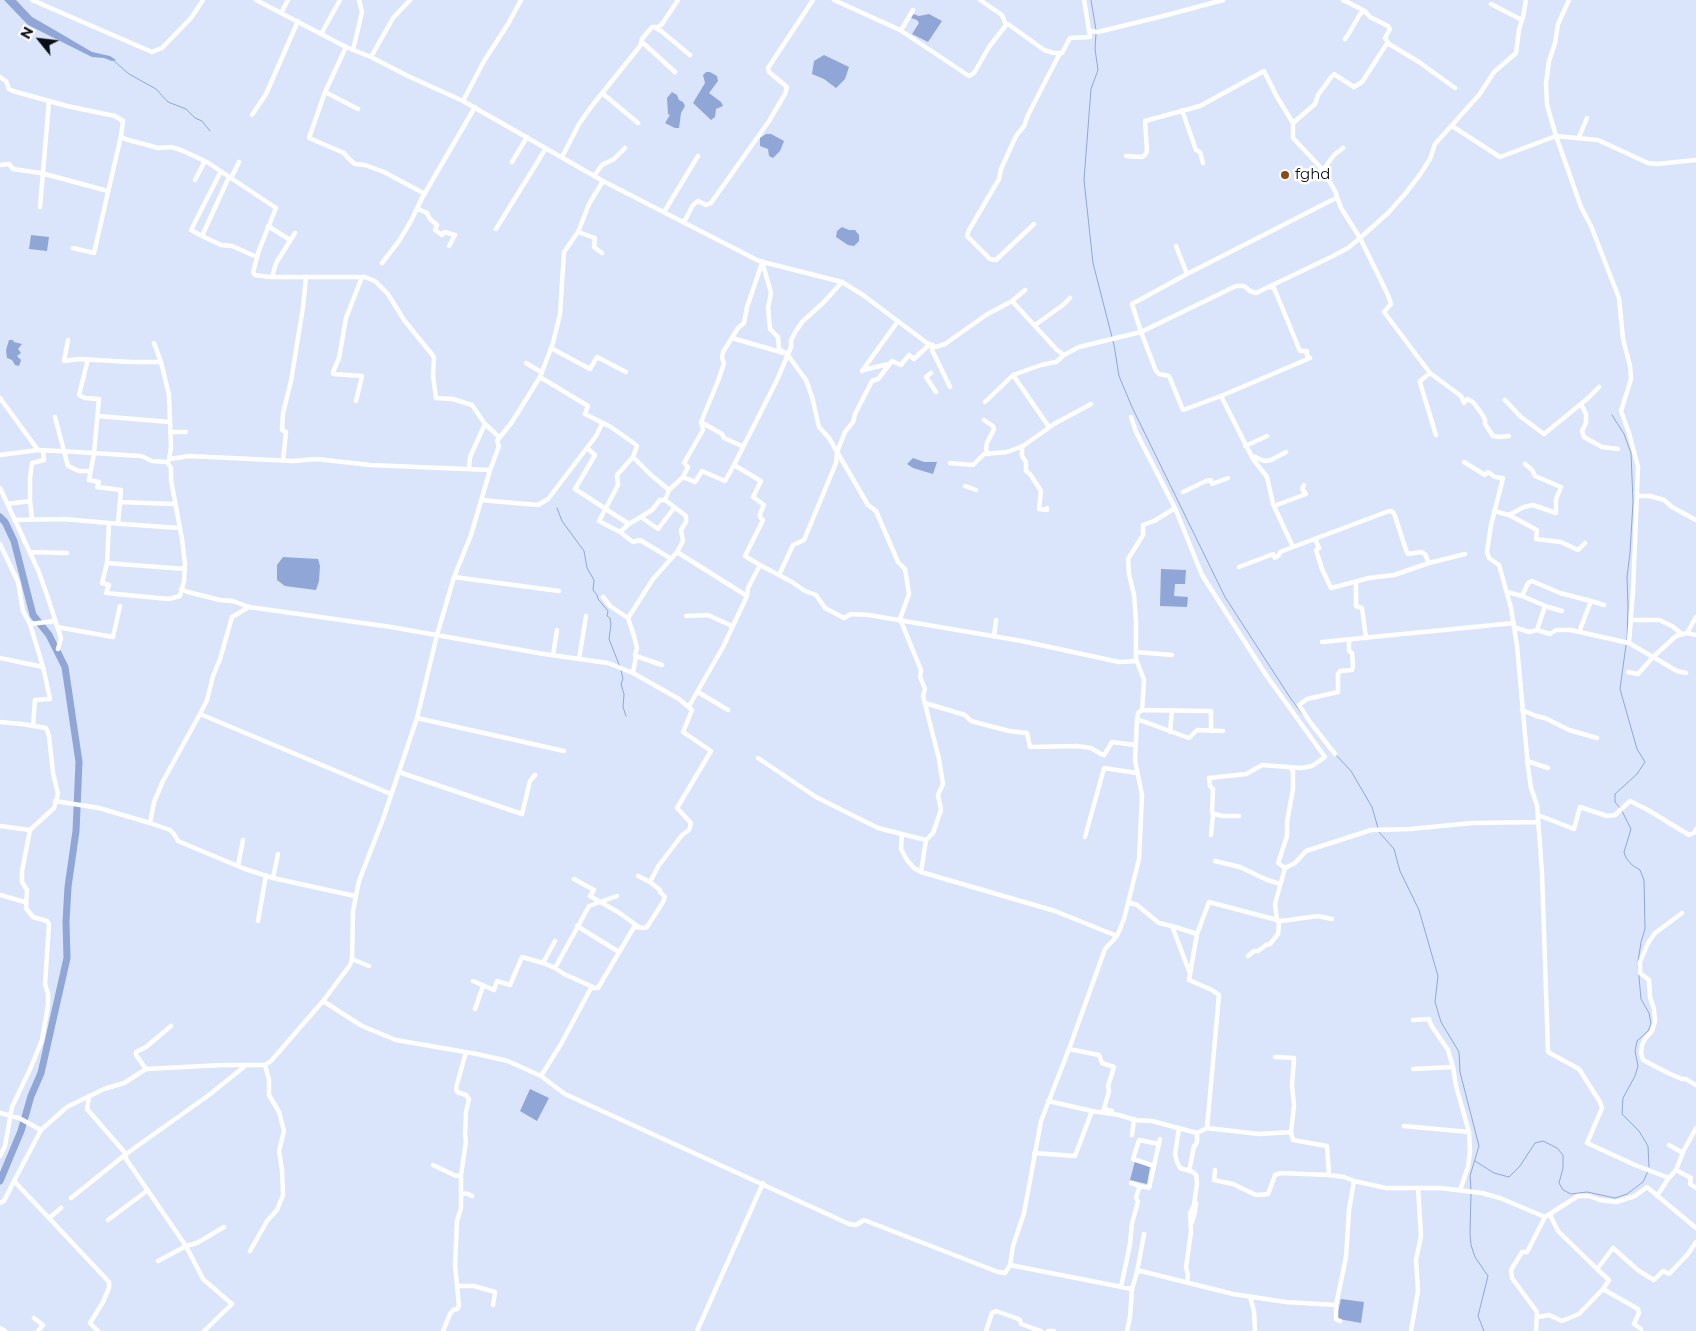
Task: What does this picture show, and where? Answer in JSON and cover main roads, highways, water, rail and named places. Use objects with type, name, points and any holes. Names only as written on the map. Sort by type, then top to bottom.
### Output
[{"type":"water","points":[[4,0],[16,0],[32,17],[92,52],[110,56],[116,60],[92,57],[28,25]]},
{"type":"water","points":[[913,14],[919,16],[929,14],[942,21],[928,42],[912,34],[919,23],[911,18]]},
{"type":"water","points":[[824,55],[849,67],[845,79],[836,88],[824,79],[812,74],[814,61]]},
{"type":"water","points":[[706,72],[717,76],[718,81],[709,93],[721,102],[723,106],[716,109],[715,117],[711,120],[693,103],[705,83],[703,75]]},
{"type":"water","points":[[672,92],[677,95],[685,106],[681,113],[679,128],[665,123],[670,115],[668,114],[667,98]]},
{"type":"water","points":[[766,134],[771,134],[784,141],[780,151],[773,158],[769,156],[768,149],[760,146],[760,138]]},
{"type":"water","points":[[842,227],[855,230],[859,235],[859,241],[854,246],[848,245],[836,237],[837,231]]},
{"type":"water","points":[[31,235],[49,237],[47,251],[29,249]]},
{"type":"water","points":[[9,340],[22,344],[18,349],[21,353],[17,356],[21,360],[19,366],[7,358],[6,350]]},
{"type":"water","points":[[913,458],[924,462],[937,462],[933,474],[913,468],[907,464]]},
{"type":"water","points":[[283,557],[318,559],[320,566],[316,590],[285,586],[277,580],[277,565]]},
{"type":"water","points":[[1161,569],[1186,570],[1185,584],[1175,584],[1174,596],[1188,597],[1187,607],[1160,606]]},
{"type":"water","points":[[530,1089],[549,1098],[537,1121],[520,1111]]},
{"type":"water","points":[[1135,1161],[1150,1167],[1147,1184],[1130,1180]]},
{"type":"water","points":[[1341,1299],[1364,1302],[1361,1323],[1339,1319],[1337,1316]]},
{"type":"waterway","points":[[1091,0],[1096,30]]},
{"type":"waterway","points":[[1096,34],[1095,49],[1098,70],[1091,89],[1084,180],[1093,263],[1114,345],[1119,376],[1132,407],[1225,597],[1303,715]]},
{"type":"waterway","points":[[113,60],[129,74],[156,89],[168,102],[186,109],[195,118],[202,121],[210,131]]},
{"type":"waterway","points":[[1612,415],[1624,434],[1631,453],[1633,502],[1627,577],[1627,641]]},
{"type":"waterway","points":[[557,508],[562,521],[584,551],[587,568],[594,580],[593,590],[608,611],[607,616],[610,618],[611,624],[609,639],[620,667]]},
{"type":"waterway","points":[[0,517],[5,522],[14,541],[33,615],[49,635],[65,667],[79,762],[76,831],[68,887],[66,922],[67,958],[41,1073],[31,1096],[21,1131],[0,1181]]},
{"type":"waterway","points":[[1620,808],[1615,802],[1615,794],[1637,774],[1645,762],[1637,749],[1620,689],[1626,645]]},
{"type":"waterway","points":[[621,670],[623,679],[621,684],[624,694],[623,707],[626,716]]},
{"type":"waterway","points":[[1336,755],[1351,771],[1372,807],[1378,828]]},
{"type":"waterway","points":[[1622,811],[1631,829],[1624,852],[1632,865],[1640,870],[1644,880],[1645,929],[1638,962]]},
{"type":"waterway","points":[[1379,832],[1394,849],[1400,871],[1419,910],[1438,976],[1435,1002],[1441,1022],[1459,1052],[1460,1072],[1479,1146],[1470,1176],[1471,1190]]},
{"type":"waterway","points":[[1638,966],[1641,999],[1649,1013],[1651,1024],[1648,1031],[1637,1041],[1635,1051],[1638,1066],[1635,1076],[1623,1098],[1622,1114],[1639,1131],[1648,1146],[1649,1167]]},
{"type":"waterway","points":[[1475,1161],[1494,1173],[1509,1177],[1520,1166],[1535,1143],[1543,1141],[1557,1148],[1563,1155],[1563,1168],[1559,1183],[1563,1190],[1571,1194],[1587,1192],[1615,1198],[1627,1194],[1643,1182],[1648,1171]]},
{"type":"waterway","points":[[1471,1194],[1471,1245],[1475,1257],[1488,1276],[1478,1316],[1484,1331]]},
{"type":"place","name":"fghd","points":[[1285,175]]}]
